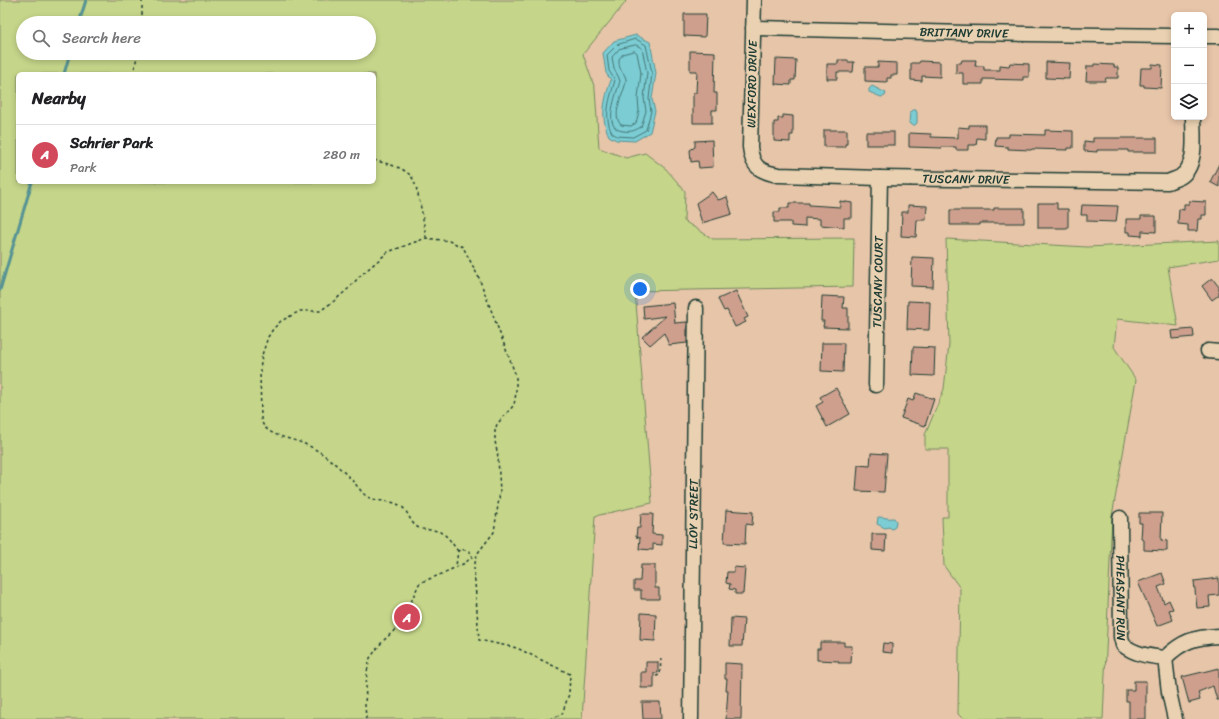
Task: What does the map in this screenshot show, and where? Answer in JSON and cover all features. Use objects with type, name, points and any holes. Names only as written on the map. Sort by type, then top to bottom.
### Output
[{"type":"street","name":"WEXFORD DRIVE","points":[[754,0],[750,148],[751,158],[757,167]]},
{"type":"street","name":"BRITTANY DRIVE","points":[[753,28],[1171,36]]},
{"type":"street","points":[[1207,36],[1219,36]]},
{"type":"street","name":"TUSCANY DRIVE","points":[[757,167],[766,173],[779,175],[1168,182],[1181,176],[1189,167],[1192,154],[1193,120]]},
{"type":"street","name":"TUSCANY COURT","points":[[876,385],[880,178]]},
{"type":"street","name":"LLOY STREET","points":[[692,719],[696,308]]},
{"type":"street","name":"PHEASANT RUN","points":[[1120,518],[1121,637],[1123,645],[1128,649],[1144,656],[1165,658]]},
{"type":"street","points":[[1174,719],[1165,658],[1181,645],[1190,640],[1199,637],[1219,636]]},
{"type":"path","points":[[142,0],[142,16]]},
{"type":"path","points":[[133,72],[136,60]]},
{"type":"path","points":[[376,161],[400,168],[412,176],[416,188],[426,238]]},
{"type":"path","points":[[456,566],[458,551],[450,540],[442,533],[417,528],[402,506],[390,501],[375,500],[364,494],[331,460],[302,443],[268,430],[261,423],[260,370],[262,355],[272,329],[281,321],[300,311],[320,310],[324,308],[343,293],[388,252],[426,238],[449,241],[463,247],[479,278],[516,376],[514,405],[497,424],[494,431],[498,457],[500,492],[494,532],[477,556],[474,568],[479,640],[518,648],[570,674],[569,694],[562,714],[551,719]]},
{"type":"path","points":[[458,551],[470,551],[472,555],[477,556]]},
{"type":"path","points":[[366,719],[365,704],[367,672],[370,658],[382,642],[401,624],[419,584],[470,560],[472,555]]},
{"type":"path","points":[[656,676],[660,676],[661,673],[661,657]]},
{"type":"green space","points":[[0,0],[626,0],[583,54],[595,89],[599,148],[626,158],[645,153],[666,169],[685,191],[684,221],[713,239],[854,238],[853,287],[635,291],[652,503],[595,516],[582,719],[0,719]]},
{"type":"green space","points":[[946,239],[1087,247],[1219,241],[1219,259],[1168,267],[1178,326],[1117,319],[1114,347],[1136,380],[1112,516],[1103,719],[963,719],[958,714],[960,588],[944,566],[942,517],[948,517],[948,449],[925,449],[925,435],[944,389],[949,344]]},
{"type":"water","points":[[636,35],[650,42],[656,73],[652,99],[655,111],[650,132],[635,141],[616,140],[609,136],[606,129],[604,108],[606,95],[611,80],[606,73],[603,53],[614,41]]},
{"type":"water","points":[[872,86],[886,93],[885,96],[881,97],[869,92],[869,89]]},
{"type":"water","points":[[912,110],[916,110],[917,113],[917,123],[915,125],[911,125],[909,123],[910,112]]},
{"type":"water","points":[[878,517],[894,518],[896,521],[895,527],[892,529],[889,527],[885,528],[877,524]]},
{"type":"building","points":[[684,14],[706,14],[705,37],[684,36]]},
{"type":"building","points":[[690,51],[715,52],[714,93],[717,93],[717,110],[712,110],[712,123],[693,123],[693,93],[696,93],[697,71],[690,71]]},
{"type":"building","points":[[776,59],[796,60],[795,80],[791,80],[791,85],[775,84]]},
{"type":"building","points":[[838,60],[848,60],[848,62],[854,62],[853,72],[837,72],[837,79],[827,79],[827,64],[838,64]]},
{"type":"building","points":[[962,60],[976,60],[975,66],[984,66],[984,70],[1000,70],[1000,65],[1009,66],[1010,63],[1029,64],[1029,77],[1023,77],[1023,80],[983,79],[983,84],[963,84],[963,73],[956,73],[956,63],[961,63]]},
{"type":"building","points":[[920,61],[940,62],[940,77],[922,76],[922,81],[911,80],[911,63],[919,63]]},
{"type":"building","points":[[878,62],[897,63],[897,75],[891,75],[891,78],[887,78],[887,82],[865,81],[865,67],[878,67]]},
{"type":"building","points":[[1046,62],[1070,63],[1069,79],[1046,78]]},
{"type":"building","points":[[1094,64],[1114,65],[1114,67],[1118,67],[1118,78],[1106,78],[1105,81],[1086,81],[1087,66],[1094,66]]},
{"type":"building","points":[[1152,64],[1162,65],[1161,88],[1144,87],[1144,85],[1140,85],[1141,68],[1152,68]]},
{"type":"building","points":[[783,115],[793,116],[793,135],[790,135],[790,142],[774,141],[774,122],[778,122],[778,118],[783,118]]},
{"type":"building","points":[[969,125],[985,125],[985,139],[977,138],[976,145],[968,145],[968,150],[956,150],[956,147],[909,147],[909,133],[931,134],[931,137],[958,138],[958,127],[969,128]]},
{"type":"building","points":[[824,130],[847,130],[847,144],[845,144],[845,147],[824,147]]},
{"type":"building","points":[[1045,130],[1073,131],[1073,148],[1068,148],[1068,150],[1031,150],[1008,149],[1008,147],[995,146],[996,137],[1009,137],[1009,134],[1045,135]]},
{"type":"building","points":[[866,132],[894,132],[894,145],[866,145]]},
{"type":"building","points":[[1093,138],[1157,138],[1157,152],[1128,152],[1128,150],[1097,150],[1097,152],[1084,151],[1084,141],[1093,142]]},
{"type":"building","points":[[712,140],[713,167],[699,168],[698,161],[691,162],[690,150],[695,147],[695,141]]},
{"type":"building","points":[[1219,164],[1219,187],[1210,182]]},
{"type":"building","points":[[712,192],[718,200],[727,197],[732,214],[702,223],[696,203]]},
{"type":"building","points":[[840,201],[852,203],[852,218],[844,218],[844,227],[820,225],[820,219],[805,218],[805,227],[791,226],[791,222],[774,222],[774,212],[780,212],[780,208],[789,208],[789,203],[809,203],[809,205],[840,207]]},
{"type":"building","points":[[1189,201],[1206,202],[1206,215],[1202,215],[1202,219],[1198,219],[1197,231],[1188,231],[1188,225],[1178,224],[1179,209],[1184,210],[1184,204],[1189,204]]},
{"type":"building","points":[[1038,203],[1057,203],[1057,209],[1068,209],[1068,228],[1038,228]]},
{"type":"building","points":[[908,205],[927,206],[926,220],[917,220],[916,237],[901,236],[902,212],[908,212]]},
{"type":"building","points":[[1082,205],[1118,206],[1116,222],[1087,221],[1087,215],[1081,215]]},
{"type":"building","points":[[994,208],[1024,208],[1024,223],[950,225],[950,210],[994,210]]},
{"type":"building","points":[[1141,216],[1156,216],[1156,232],[1142,231],[1142,236],[1130,235],[1130,232],[1126,232],[1126,219],[1141,219]]},
{"type":"building","points":[[912,257],[934,258],[933,287],[911,286]]},
{"type":"building","points":[[1212,278],[1219,287],[1219,295],[1212,300],[1202,286]]},
{"type":"building","points":[[736,291],[748,317],[744,319],[746,322],[735,327],[727,310],[724,311],[718,299]]},
{"type":"building","points":[[822,296],[844,297],[843,308],[848,308],[848,328],[823,327],[824,321],[821,321]]},
{"type":"building","points":[[908,301],[930,302],[929,330],[907,329]]},
{"type":"building","points":[[673,303],[675,323],[687,322],[687,343],[669,345],[664,333],[650,345],[642,337],[666,316],[644,319],[643,306]]},
{"type":"building","points":[[1193,329],[1194,337],[1172,339],[1171,331]]},
{"type":"building","points":[[822,343],[844,343],[843,372],[821,371]]},
{"type":"building","points":[[913,347],[935,348],[934,376],[912,375]]},
{"type":"building","points":[[836,388],[850,414],[827,427],[816,406],[823,402],[820,397]]},
{"type":"building","points":[[916,393],[934,399],[925,426],[901,418],[908,399],[913,401]]},
{"type":"building","points":[[871,453],[887,454],[884,492],[856,491],[858,465],[870,466]]},
{"type":"building","points":[[726,510],[753,512],[752,525],[746,524],[745,544],[724,543]]},
{"type":"building","points":[[1139,513],[1162,513],[1161,540],[1167,541],[1167,551],[1144,550],[1144,540],[1141,539],[1142,523],[1139,523]]},
{"type":"building","points":[[641,514],[653,514],[652,534],[662,535],[662,545],[653,544],[653,550],[639,549],[640,538],[636,537],[637,528],[640,528]]},
{"type":"building","points":[[872,534],[886,534],[885,551],[872,550]]},
{"type":"building","points":[[641,565],[655,565],[655,588],[659,588],[659,599],[641,599],[641,590],[634,590],[634,581],[640,581]]},
{"type":"building","points":[[734,567],[745,568],[743,594],[735,594],[735,590],[729,589],[730,584],[726,583],[727,572],[734,572]]},
{"type":"building","points":[[1162,573],[1166,584],[1158,587],[1164,603],[1169,600],[1173,609],[1169,610],[1173,620],[1157,626],[1138,582]]},
{"type":"building","points":[[1219,578],[1219,595],[1209,596],[1210,607],[1197,608],[1194,581]]},
{"type":"building","points":[[641,613],[656,614],[655,641],[640,640]]},
{"type":"building","points":[[731,618],[744,619],[742,646],[730,646]]},
{"type":"building","points":[[820,642],[844,642],[844,646],[852,646],[851,663],[817,660],[817,649],[820,649]]},
{"type":"building","points":[[883,643],[892,644],[892,653],[882,652]]},
{"type":"building","points":[[646,662],[658,662],[658,673],[654,673],[654,688],[641,688],[641,672],[646,672]]},
{"type":"building","points":[[725,663],[742,664],[741,719],[726,719],[728,690],[726,690],[727,679],[725,679]]},
{"type":"building","points":[[1219,668],[1219,700],[1217,700],[1213,686],[1198,692],[1200,700],[1189,703],[1182,677]]},
{"type":"building","points":[[1134,681],[1146,681],[1146,719],[1129,719],[1129,701],[1126,701],[1126,690],[1134,690]]},
{"type":"building","points":[[642,702],[660,702],[661,719],[643,719]]},
{"type":"waterway","points":[[81,16],[86,0]]},
{"type":"waterway","points":[[65,72],[68,60]]},
{"type":"waterway","points":[[0,290],[31,184]]},
{"type":"place","name":"Schrier Park","points":[[407,617]]}]
